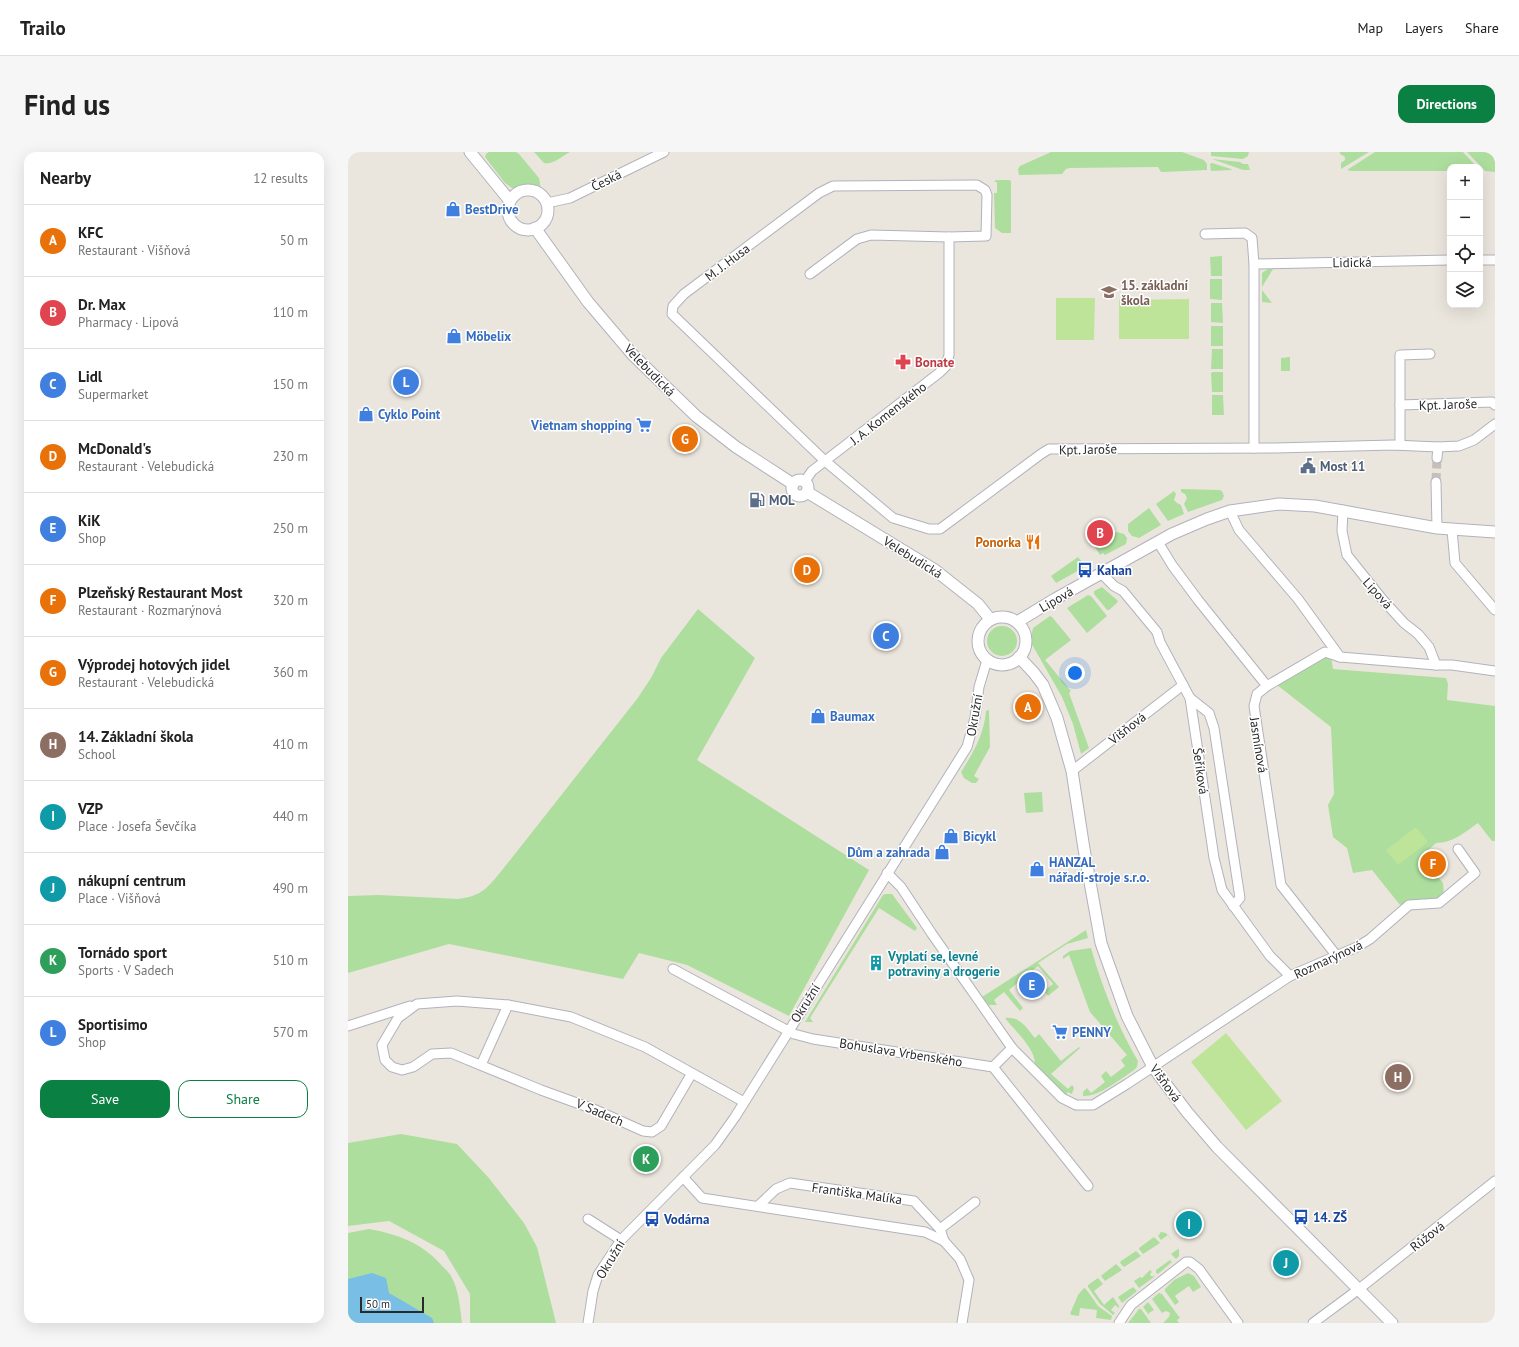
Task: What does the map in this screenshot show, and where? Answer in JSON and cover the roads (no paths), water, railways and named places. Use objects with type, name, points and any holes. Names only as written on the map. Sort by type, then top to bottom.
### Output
[{"type":"street","points":[[470,152],[510,201]]},
{"type":"street","name":"Česká","points":[[547,203],[570,198],[664,152]]},
{"type":"street","name":"M. J. Husa","points":[[825,461],[672,314],[673,306],[684,294],[819,193],[833,186],[977,184],[985,190],[987,195],[986,236],[949,237]]},
{"type":"street","points":[[530,190],[541,195],[547,203],[547,215],[544,221],[535,228],[523,229],[513,223],[508,212],[510,201],[519,192],[530,190]]},
{"type":"street","name":"Velebudická","points":[[535,228],[588,302],[639,360],[696,416],[736,447],[793,484],[798,480],[935,570],[978,604],[990,619]]},
{"type":"street","points":[[1205,234],[1245,233],[1252,238],[1254,264],[1254,448]]},
{"type":"street","points":[[810,274],[857,239],[871,235],[949,237]]},
{"type":"street","name":"J. A. Komenského","points":[[806,486],[812,471],[946,366],[949,354],[949,237]]},
{"type":"street","name":"Lidická","points":[[1254,264],[1447,260]]},
{"type":"street","points":[[1483,260],[1495,260]]},
{"type":"street","name":"Kpt. Jaroše","points":[[1400,444],[1400,355],[1430,354]]},
{"type":"street","name":"Kpt. Jaroše","points":[[1400,405],[1492,402],[1495,405]]},
{"type":"street","name":"Kpt. Jaroše","points":[[825,461],[893,518],[929,529],[940,529],[1041,454],[1049,450],[1254,448],[1400,444],[1438,447],[1459,446],[1474,440],[1495,424]]},
{"type":"street","points":[[1436,458],[1438,447]]},
{"type":"street","points":[[1436,482],[1437,528]]},
{"type":"street","name":"Lipová","points":[[1017,622],[1158,542],[1207,519],[1230,511],[1279,504],[1315,506],[1437,528],[1495,532]]},
{"type":"street","name":"Lipová","points":[[1343,510],[1342,531],[1347,555],[1383,600],[1404,623],[1418,634],[1429,647],[1436,665]]},
{"type":"street","points":[[1230,511],[1239,530],[1298,599],[1340,657]]},
{"type":"street","points":[[1452,530],[1455,562],[1495,610]]},
{"type":"street","points":[[1158,542],[1172,565],[1206,610],[1268,686]]},
{"type":"street","name":"Šeříková","points":[[1101,573],[1114,586],[1123,591],[1158,632],[1160,642],[1190,698],[1214,858],[1222,890],[1270,956],[1290,976]]},
{"type":"street","points":[[1003,616],[1011,618],[1017,622],[1026,635],[1024,651],[1014,662],[1007,664],[993,664],[986,660],[981,654],[977,640],[979,632],[983,626],[990,619],[1003,616]]},
{"type":"street","name":"Jasmínová","points":[[1336,955],[1281,885],[1254,706],[1257,694],[1325,652],[1340,657],[1452,665],[1495,671]]},
{"type":"street","name":"Višňová","points":[[1019,657],[1043,685],[1057,718],[1072,771],[1084,849],[1101,942],[1127,1016],[1153,1067],[1187,1112],[1217,1147],[1392,1323]]},
{"type":"street","name":"Okružní","points":[[588,1323],[593,1291],[598,1275],[620,1240],[715,1144],[744,1102],[967,747],[975,718],[979,686],[986,660]]},
{"type":"street","name":"Višňová","points":[[1072,771],[1183,685]]},
{"type":"street","points":[[1190,698],[1209,713],[1214,728],[1240,898],[1233,906]]},
{"type":"street","name":"Rozmarýnová","points":[[888,873],[901,887],[1012,1048],[1062,1098],[1076,1105],[1092,1105],[1127,1084],[1290,976],[1357,947],[1370,939],[1409,905],[1439,903],[1475,873],[1458,849]]},
{"type":"street","name":"Bohuslava Vrbenského","points":[[673,969],[794,1034],[813,1039],[993,1066]]},
{"type":"street","points":[[348,1026],[417,1004],[457,1001],[508,1005],[571,1017],[645,1047],[744,1102]]},
{"type":"street","name":"V Sadech","points":[[417,1004],[398,1018],[382,1045],[385,1060],[392,1067],[402,1070],[413,1067],[432,1054],[451,1053],[596,1110],[643,1131],[652,1132],[661,1126],[692,1073]]},
{"type":"street","points":[[481,1065],[508,1005]]},
{"type":"street","points":[[1012,1048],[993,1066],[1088,1186]]},
{"type":"street","name":"Františka Malíka","points":[[683,1177],[702,1198],[925,1232],[944,1241],[960,1259],[969,1280],[962,1323]]},
{"type":"street","name":"Růžová","points":[[1313,1323],[1359,1289],[1495,1181]]},
{"type":"street","name":"Františka Malíka","points":[[758,1206],[776,1189],[790,1183],[914,1201],[940,1229],[944,1241]]},
{"type":"street","points":[[940,1229],[975,1202]]},
{"type":"street","points":[[588,1219],[620,1240]]},
{"type":"street","points":[[1119,1323],[1134,1303],[1186,1262],[1190,1262],[1199,1269],[1238,1323]]},
{"type":"water","points":[[372,1273],[386,1278],[389,1293],[432,1318],[434,1323],[348,1323],[348,1279]]},
{"type":"tunnel","points":[[1436,482],[1437,458]]},
{"type":"place","name":"BestDrive","points":[[453,209]]},
{"type":"place","name":"15. základní škola","points":[[1109,292]]},
{"type":"place","name":"Möbelix","points":[[454,336]]},
{"type":"place","name":"Bonate","points":[[903,362]]},
{"type":"place","name":"Sportisimo","points":[[406,382]]},
{"type":"place","name":"Cyklo Point","points":[[366,414]]},
{"type":"place","name":"Vietnam shopping","points":[[644,425]]},
{"type":"place","name":"Výprodej hotových jidel","points":[[685,439]]},
{"type":"place","name":"Most 11","points":[[1308,466]]},
{"type":"place","name":"MOL","points":[[757,500]]},
{"type":"place","name":"Dr. Max","points":[[1100,533]]},
{"type":"place","name":"Ponorka","points":[[1033,542]]},
{"type":"place","name":"McDonald's","points":[[807,570]]},
{"type":"place","name":"Kahan","points":[[1085,570]]},
{"type":"place","name":"Lidl","points":[[886,636]]},
{"type":"place","name":"KFC","points":[[1028,707]]},
{"type":"place","name":"Baumax","points":[[818,716]]},
{"type":"place","name":"Bicykl","points":[[951,836]]},
{"type":"place","name":"Dům a zahrada","points":[[942,852]]},
{"type":"place","name":"Plzeňský Restaurant Most","points":[[1433,864]]},
{"type":"place","name":"HANZAL nářadí-stroje s.r.o.","points":[[1037,869]]},
{"type":"place","name":"Vyplatí se, levné potraviny a drogerie","points":[[876,963]]},
{"type":"place","name":"KiK","points":[[1032,985]]},
{"type":"place","name":"PENNY","points":[[1060,1032]]},
{"type":"place","name":"14. Základní škola","points":[[1398,1077]]},
{"type":"place","name":"Tornádo sport","points":[[646,1159]]},
{"type":"place","name":"14. ZŠ","points":[[1301,1217]]},
{"type":"place","name":"Vodárna","points":[[652,1219]]},
{"type":"place","name":"VZP","points":[[1189,1224]]},
{"type":"place","name":"nákupní centrum","points":[[1286,1263]]}]
